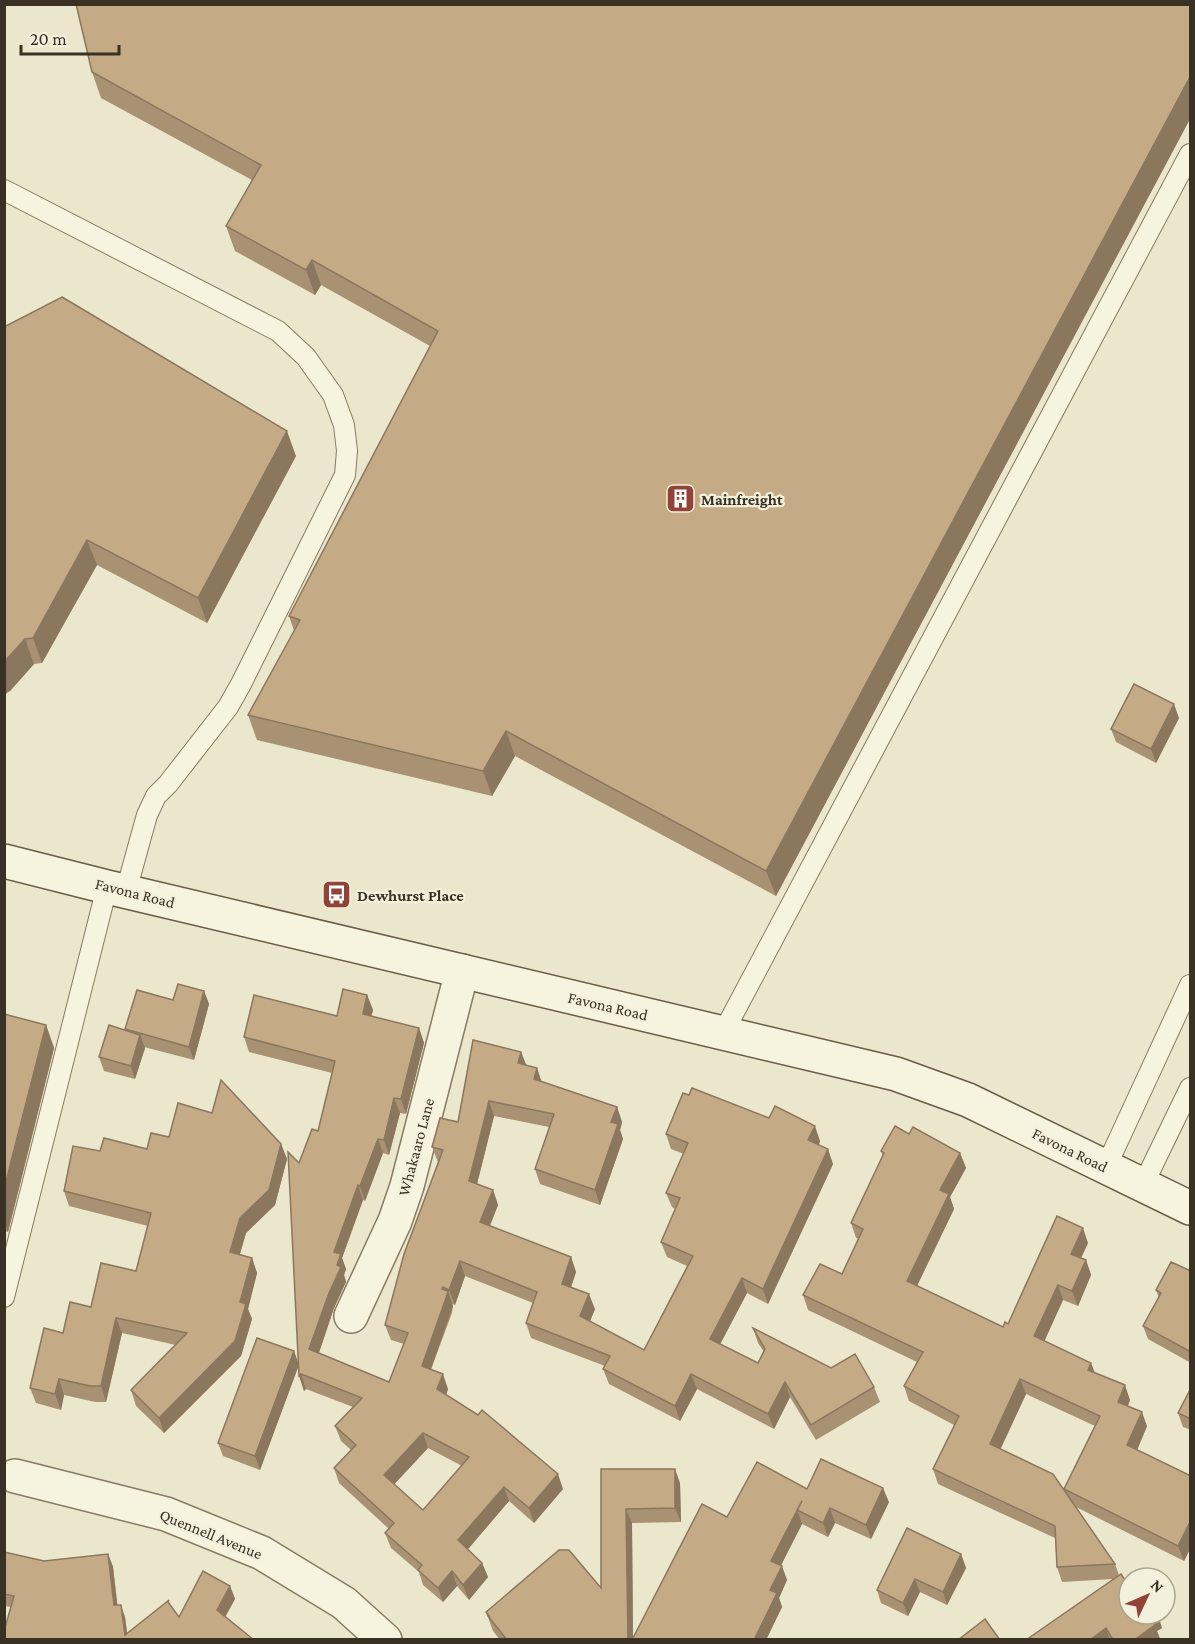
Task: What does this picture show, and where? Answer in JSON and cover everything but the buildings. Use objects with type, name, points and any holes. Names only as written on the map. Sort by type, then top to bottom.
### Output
[{"type":"main road","name":"Favona Road","points":[[4,861],[896,1074],[968,1100],[1191,1208]]},
{"type":"main road","name":"Whakaaro Lane","points":[[351,1316],[395,1221],[407,1186],[462,971]]},
{"type":"main road","name":"Quennell Avenue","points":[[15,1476],[166,1514],[262,1553],[344,1603],[385,1640]]},
{"type":"lane","points":[[723,1033],[1191,154]]},
{"type":"lane","points":[[4,190],[278,331],[306,357],[333,395],[344,425],[347,451],[345,475],[242,684],[228,707],[156,796],[147,815],[117,889],[4,1297]]},
{"type":"lane","points":[[1106,1167],[1191,985]]},
{"type":"lane","points":[[1143,1185],[1191,1088]]},
{"type":"place","name":"Mainfreight","points":[[680,499]]},
{"type":"place","name":"Dewhurst Place","points":[[336,895]]}]
